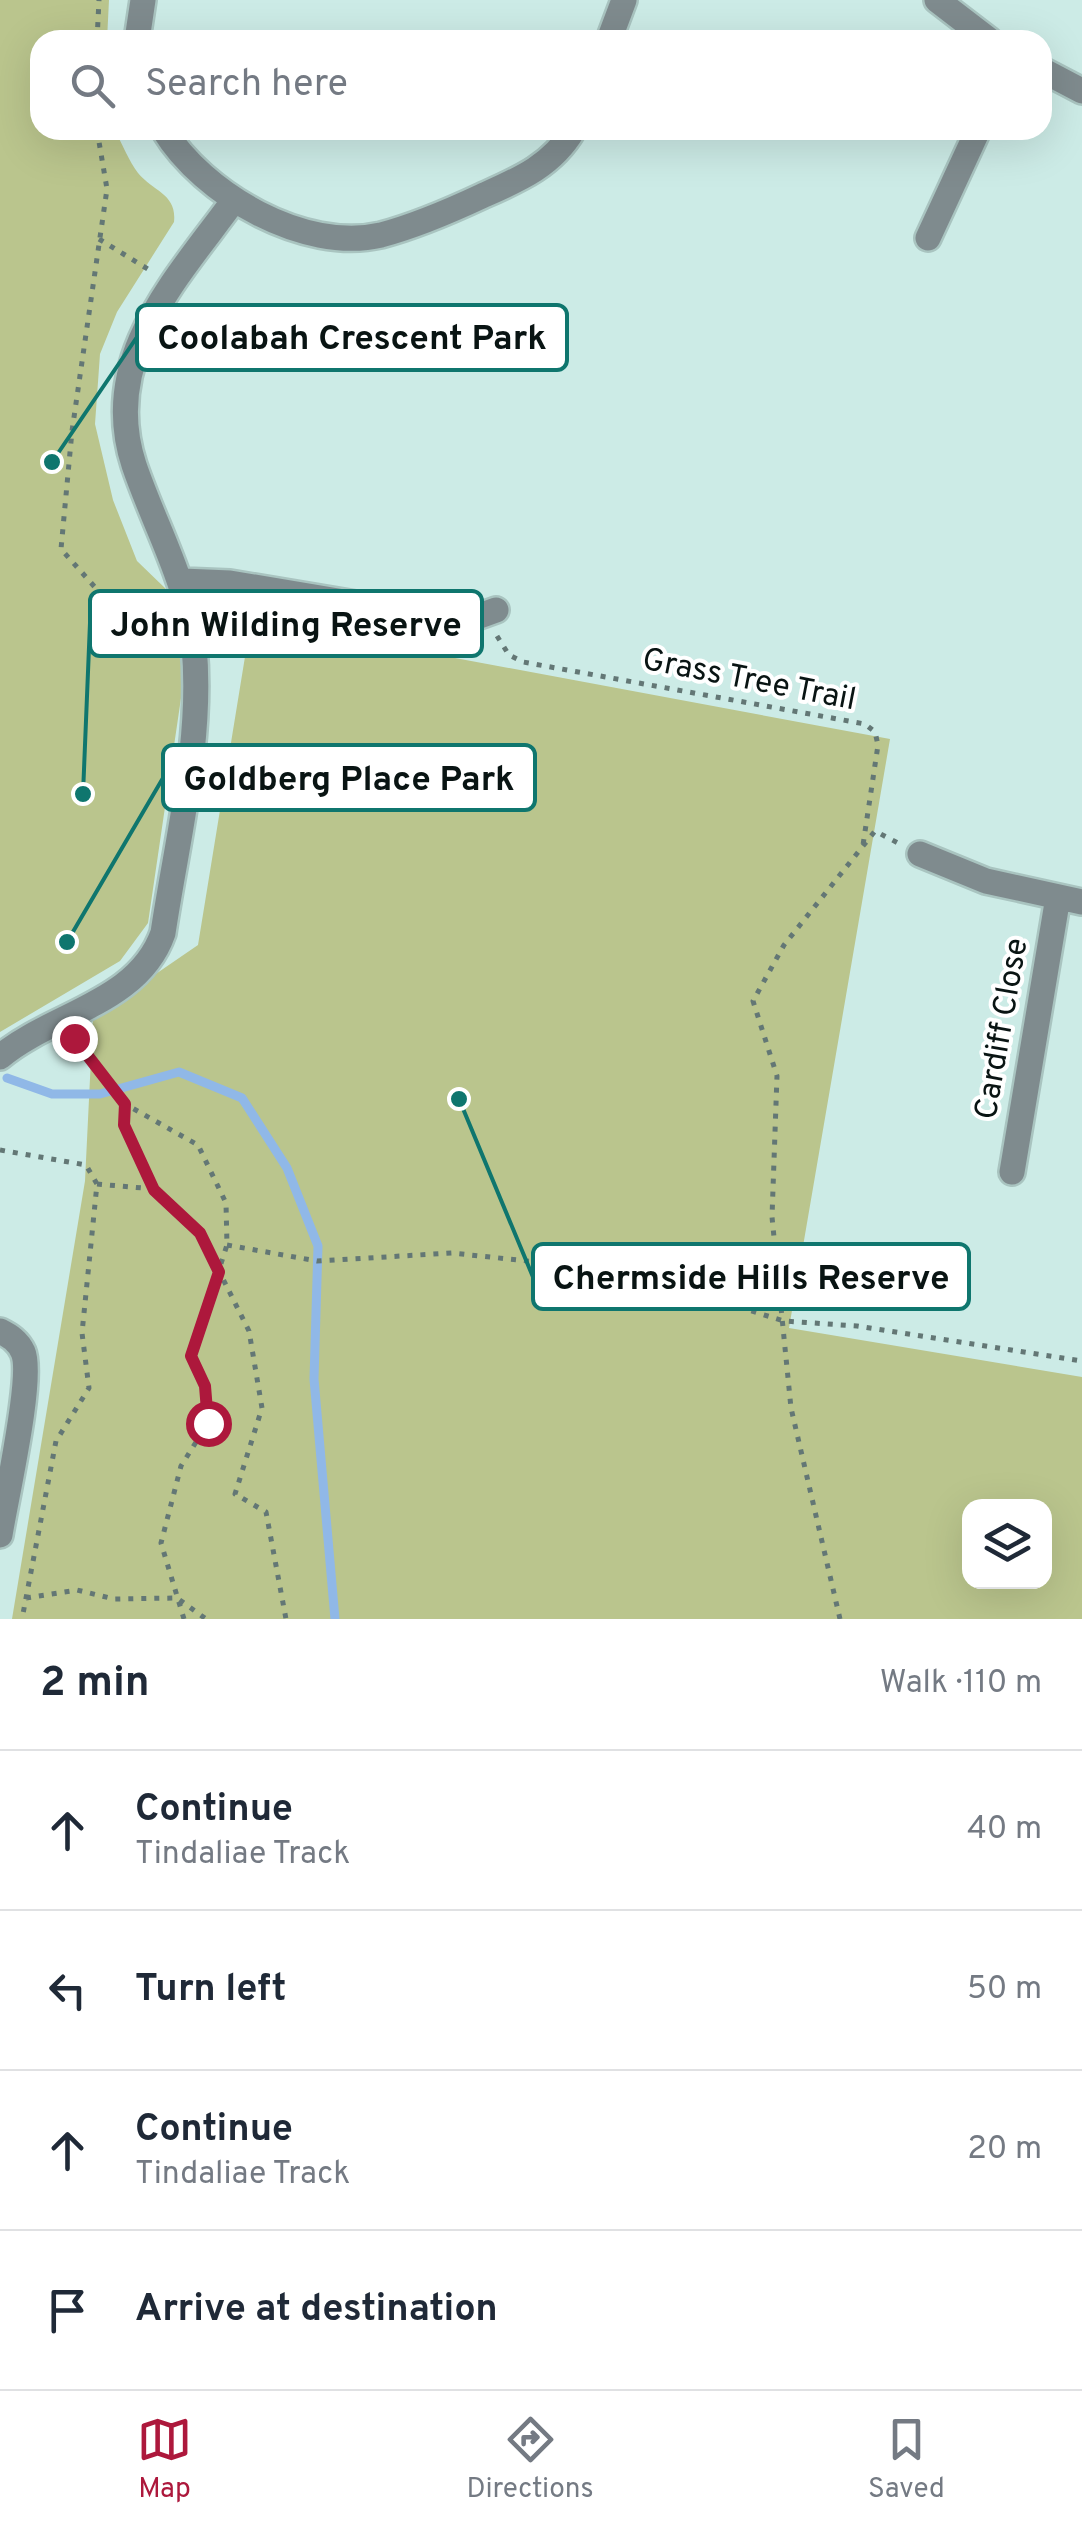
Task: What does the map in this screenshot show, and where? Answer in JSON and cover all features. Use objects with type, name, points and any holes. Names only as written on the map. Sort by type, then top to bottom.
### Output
[{"type":"street","points":[[138,30],[143,0]]},
{"type":"street","points":[[613,30],[624,0]]},
{"type":"street","points":[[937,0],[976,30]]},
{"type":"street","points":[[1052,75],[1082,91]]},
{"type":"street","points":[[173,140],[199,171],[234,200],[266,218],[340,236],[380,235],[533,173],[567,140]]},
{"type":"street","points":[[928,238],[973,140]]},
{"type":"street","points":[[0,1057],[126,985],[156,952],[163,933],[198,700],[182,581],[133,462],[125,397],[132,358],[145,324],[234,200]]},
{"type":"street","points":[[182,581],[230,583],[463,622],[490,612]]},
{"type":"street","points":[[920,854],[986,881],[1070,900]]},
{"type":"street","name":"Cardiff Close","points":[[1012,1172],[1070,900]]},
{"type":"street","points":[[0,1331],[13,1338],[25,1355],[24,1390],[0,1535]]},
{"type":"path","points":[[98,30],[99,0]]},
{"type":"path","points":[[99,140],[107,189],[60,549],[117,612],[189,618]]},
{"type":"path","points":[[98,238],[152,272]]},
{"type":"path","name":"Grass Tree Trail","points":[[490,612],[509,655],[523,662],[865,724],[876,732],[878,744],[862,848]]},
{"type":"path","points":[[840,1619],[790,1408],[772,1217],[777,1076],[752,1001],[784,945],[875,830],[920,854]]},
{"type":"path","points":[[61,1022],[125,1104],[198,1144],[226,1204],[227,1245],[191,1356],[205,1386],[208,1423],[181,1466],[161,1543],[184,1619]]},
{"type":"path","points":[[125,1104],[124,1125],[154,1190],[200,1233],[250,1331],[262,1408],[235,1494],[266,1512],[286,1619]]},
{"type":"path","points":[[0,1150],[86,1166],[97,1184],[82,1333],[89,1388],[56,1441],[22,1619]]},
{"type":"path","points":[[97,1184],[154,1190]]},
{"type":"path","points":[[227,1245],[317,1262],[452,1253],[622,1272],[784,1321],[857,1326],[1082,1361]]},
{"type":"path","points":[[26,1598],[77,1590],[114,1600],[178,1598],[206,1619]]},
{"type":"green space","points":[[0,0],[109,0],[108,30],[30,30],[30,140],[120,140],[138,173],[172,205],[174,222],[117,312],[100,354],[95,424],[113,500],[137,561],[166,589],[186,664],[148,923],[120,961],[0,1032]]},
{"type":"green space","points":[[251,620],[890,739],[789,1328],[1082,1377],[1082,1619],[12,1619],[85,1181],[93,1017],[198,945]]},
{"type":"waterway","points":[[7,1078],[52,1094],[100,1094],[179,1072],[242,1098],[287,1168],[318,1246],[314,1379],[335,1619]]},
{"type":"place","name":"Coolabah Crescent Park","points":[[52,462]]},
{"type":"place","name":"John Wilding Reserve","points":[[83,794]]},
{"type":"place","name":"Goldberg Place Park","points":[[67,942]]},
{"type":"place","name":"Chermside Hills Reserve","points":[[459,1099]]},
{"type":"route","points":[[74,1038],[125,1104],[124,1125],[154,1190],[200,1233],[219,1272],[191,1356],[205,1386],[208,1423]]}]
